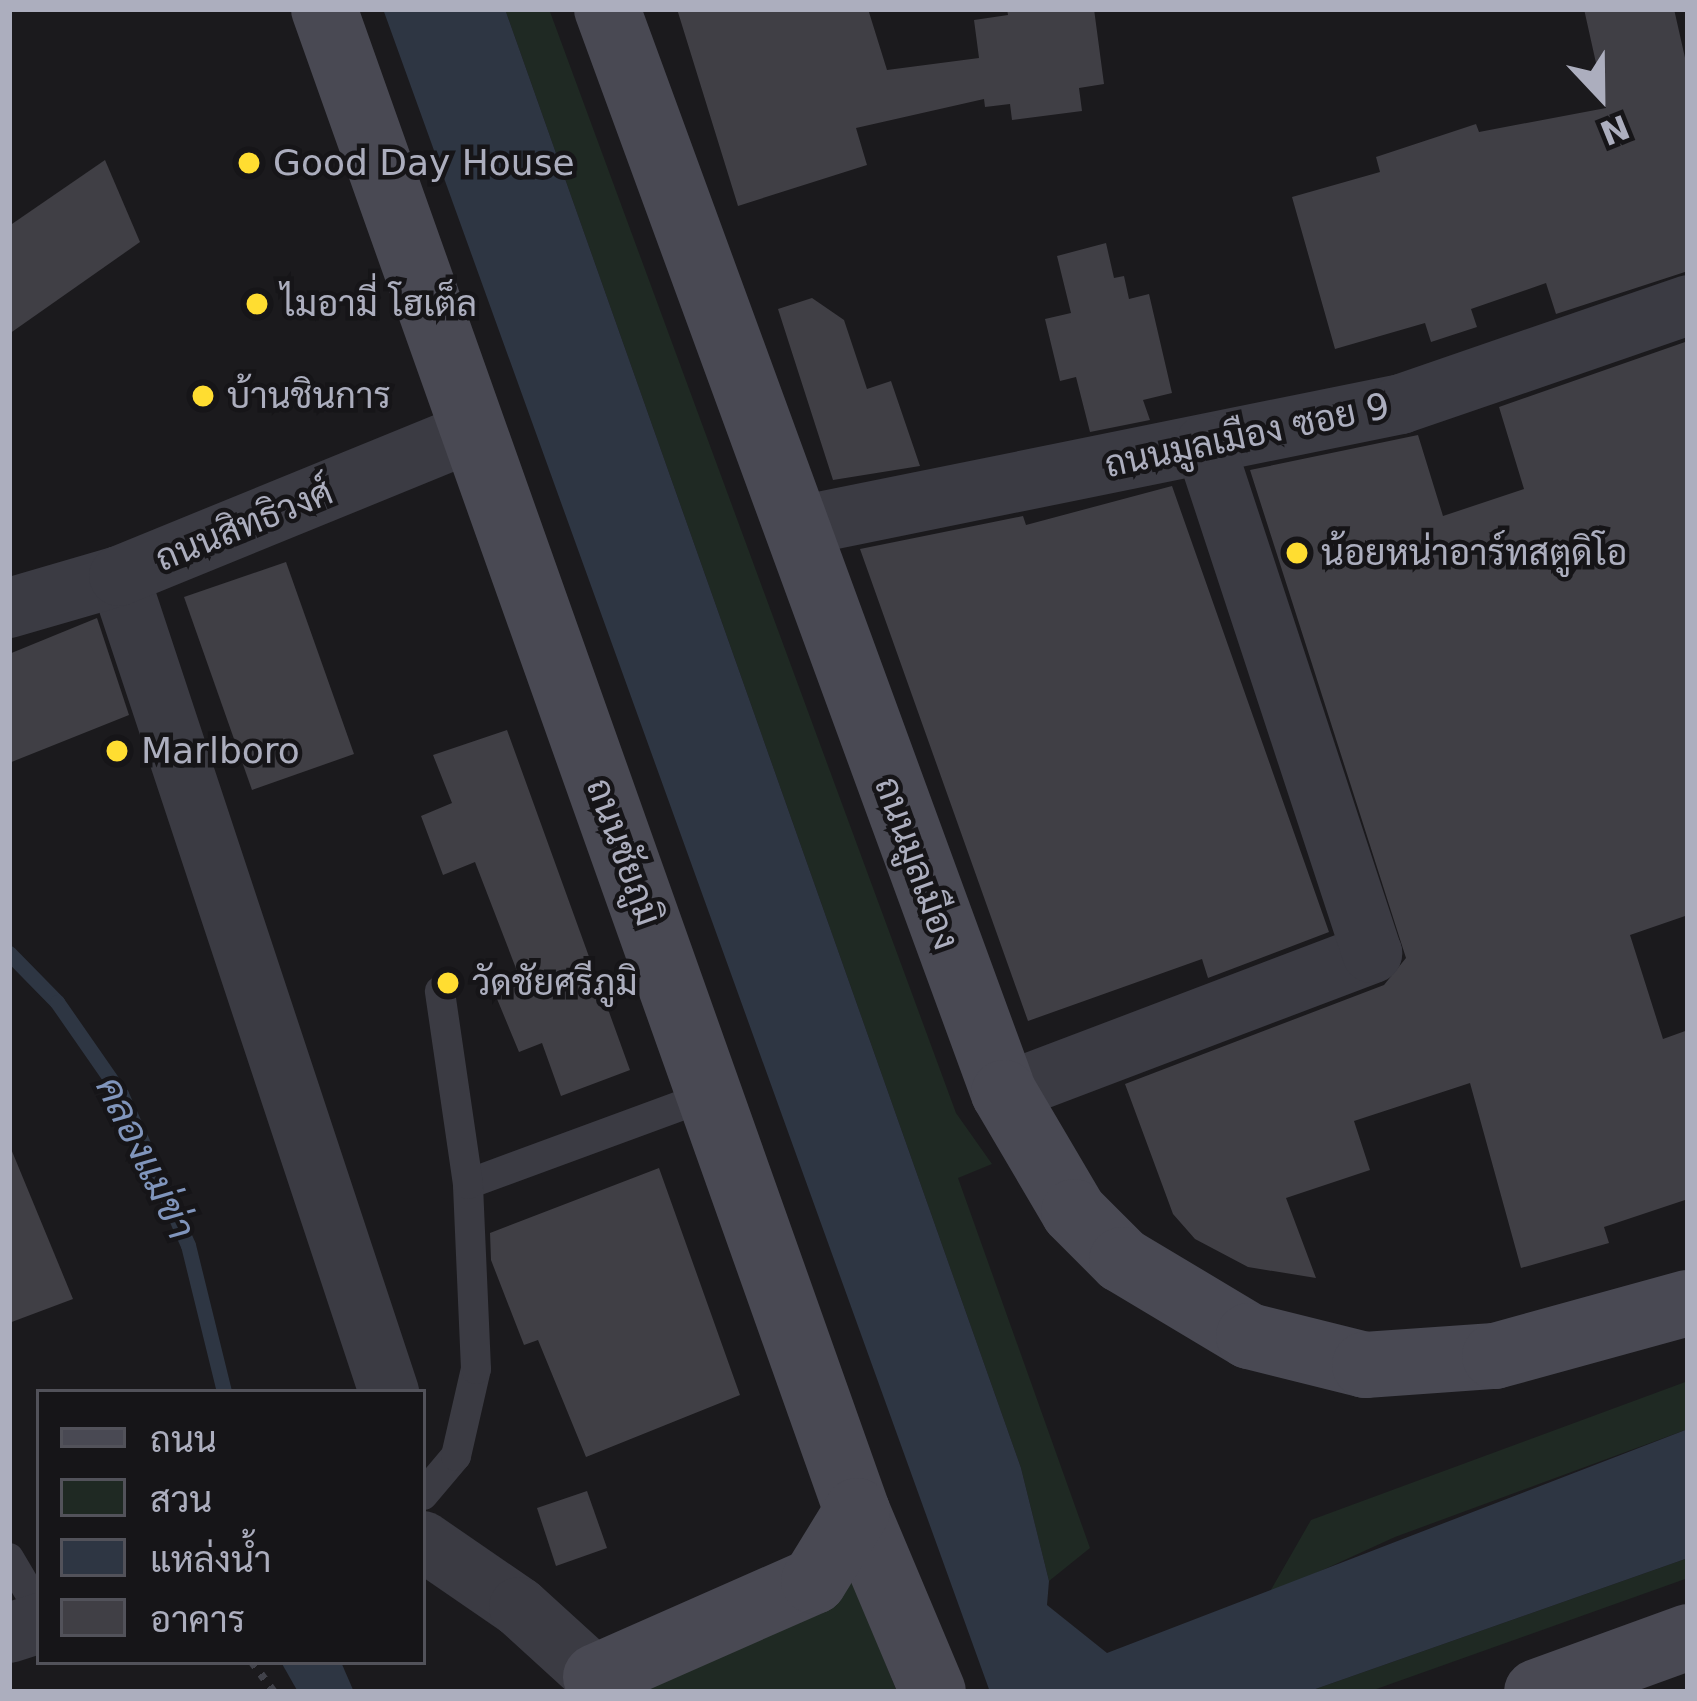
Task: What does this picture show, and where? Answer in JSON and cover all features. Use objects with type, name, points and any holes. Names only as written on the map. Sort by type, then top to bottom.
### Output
[{"type":"main road","name":"ถนนชัยภูมิ","points":[[324,9],[857,1511],[933,1692]]},
{"type":"main road","name":"ถนนมูลเมือง","points":[[608,9],[1004,1093],[1074,1212],[1122,1260],[1249,1336],[1364,1365],[1463,1361],[1552,1345],[1688,1303]]},
{"type":"main road","points":[[596,1677],[814,1581],[857,1511]]},
{"type":"main road","points":[[1543,1691],[1688,1637]]},
{"type":"street","name":"ถนนมูลเมือง ซอย 9","points":[[795,527],[1401,404],[1688,305]]},
{"type":"street","name":"ถนนสิทธิวงศ์","points":[[9,608],[119,576],[474,431]]},
{"type":"street","points":[[1004,1093],[1372,953],[1205,445]]},
{"type":"street","points":[[119,576],[387,1389]]},
{"type":"street","points":[[426,1543],[519,1607],[596,1677]]},
{"type":"lane","points":[[426,1491],[456,1456],[476,1369],[468,1184],[440,991]]},
{"type":"lane","points":[[468,1184],[710,1095]]},
{"type":"lane","points":[[9,1558],[36,1604]]},
{"type":"path","points":[[254,1665],[274,1692]]},
{"type":"green space","points":[[505,9],[549,9],[956,1113],[992,1164],[958,1178],[1090,1548],[1049,1581],[1021,1468]]},
{"type":"green space","points":[[1688,1381],[1688,1429],[1395,1537],[1268,1595],[1311,1520]]},
{"type":"green space","points":[[1688,1558],[1688,1578],[1368,1692],[1307,1692]]},
{"type":"green space","points":[[848,1569],[897,1692],[649,1692],[631,1682]]},
{"type":"water","points":[[383,9],[505,9],[1021,1468],[1049,1581],[1047,1605],[1107,1653],[1688,1429],[1688,1558],[1307,1692],[990,1692]]},
{"type":"water","points":[[283,1665],[342,1665],[354,1692],[298,1692]]},
{"type":"building","points":[[677,9],[868,9],[887,70],[979,58],[974,20],[1008,15],[1007,9],[1094,9],[1104,84],[1079,88],[1082,111],[1012,120],[1010,104],[985,107],[984,99],[856,128],[867,165],[738,206]]},
{"type":"building","points":[[1584,9],[1674,9],[1688,71],[1688,271],[1556,314],[1546,283],[1471,309],[1477,327],[1431,342],[1425,323],[1335,349],[1292,197],[1380,172],[1376,157],[1476,124],[1479,132],[1606,108]]},
{"type":"building","points":[[105,160],[140,242],[9,334],[9,226]]},
{"type":"building","points":[[1106,243],[1114,278],[1124,276],[1129,299],[1149,294],[1172,393],[1143,400],[1150,420],[1090,432],[1076,377],[1060,381],[1045,319],[1071,313],[1057,256]]},
{"type":"building","points":[[812,298],[844,320],[867,389],[891,381],[920,466],[833,480],[778,309]]},
{"type":"building","points":[[1688,341],[1688,915],[1630,935],[1663,1039],[1688,1030],[1688,1199],[1604,1227],[1609,1243],[1521,1268],[1470,1083],[1354,1121],[1370,1170],[1286,1198],[1316,1278],[1248,1267],[1195,1239],[1173,1214],[1125,1084],[1384,985],[1406,958],[1250,470],[1418,435],[1443,516],[1524,489],[1499,407]]},
{"type":"building","points":[[1172,486],[1329,932],[1208,978],[1202,959],[1028,1021],[860,549],[1023,516],[1026,525]]},
{"type":"building","points":[[286,562],[354,754],[252,790],[184,597]]},
{"type":"building","points":[[97,618],[129,715],[9,763],[9,654]]},
{"type":"building","points":[[507,730],[630,1070],[561,1096],[542,1043],[519,1052],[495,994],[522,984],[475,862],[443,875],[421,816],[452,803],[433,755]]},
{"type":"building","points":[[9,1144],[73,1299],[9,1323]]},
{"type":"building","points":[[659,1168],[740,1395],[586,1457],[538,1340],[524,1345],[491,1260],[490,1233]]},
{"type":"building","points":[[587,1491],[607,1548],[556,1566],[537,1508]]},
{"type":"waterway","name":"คลองแม่ข่า","points":[[9,953],[57,1002],[121,1094],[188,1245],[223,1389]]},
{"type":"place","name":"Good Day House","points":[[249,163]]},
{"type":"place","name":"ไมอามี่ โฮเต็ล","points":[[257,304]]},
{"type":"place","name":"บ้านชินการ","points":[[203,396]]},
{"type":"place","name":"น้อยหน่าอาร์ทสตูดิโอ","points":[[1297,553]]},
{"type":"place","name":"Marlboro","points":[[117,751]]},
{"type":"place","name":"วัดชัยศรีภูมิ","points":[[448,983]]}]
